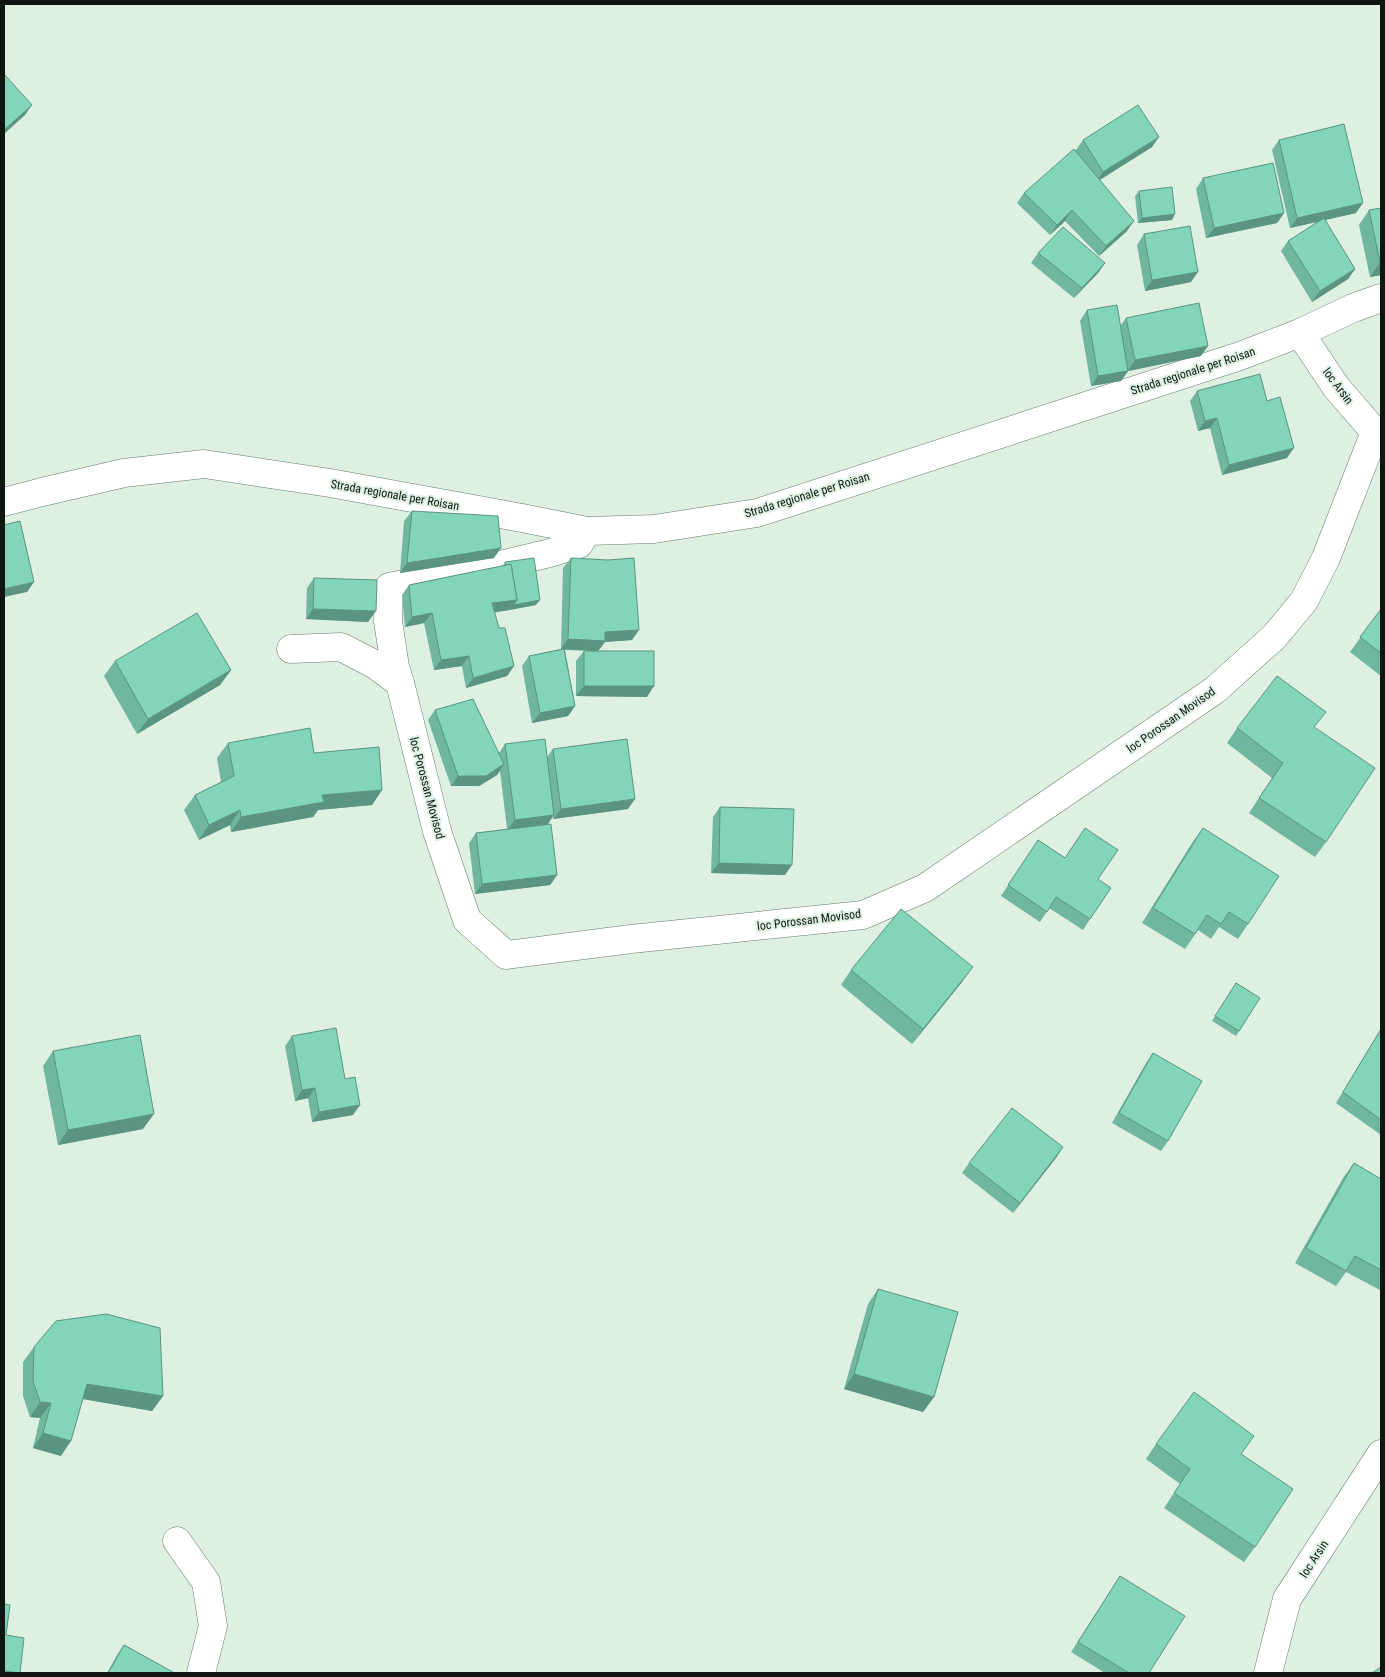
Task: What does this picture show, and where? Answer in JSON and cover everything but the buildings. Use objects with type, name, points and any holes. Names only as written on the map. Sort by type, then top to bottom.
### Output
[{"type":"street","name":"Strada regionale per Roisan","points":[[4,502],[124,473],[204,464],[330,483],[587,531],[654,529],[757,513],[1240,356],[1300,333],[1353,308],[1381,298]]},
{"type":"street","name":"loc Arsin","points":[[1300,333],[1336,387],[1378,432]]},
{"type":"street","name":"loc Porossan Movisod","points":[[587,531],[579,544],[550,553],[389,587],[388,621],[396,666],[437,831],[467,920],[506,955],[631,939],[863,915],[925,888],[1215,690],[1274,637],[1304,601],[1326,558],[1378,432]]},
{"type":"street","points":[[292,649],[341,647],[374,664],[400,683]]},
{"type":"street","name":"loc Arsin","points":[[1268,1673],[1287,1600],[1381,1454]]},
{"type":"street","points":[[178,1541],[206,1582],[213,1626],[201,1673]]}]
